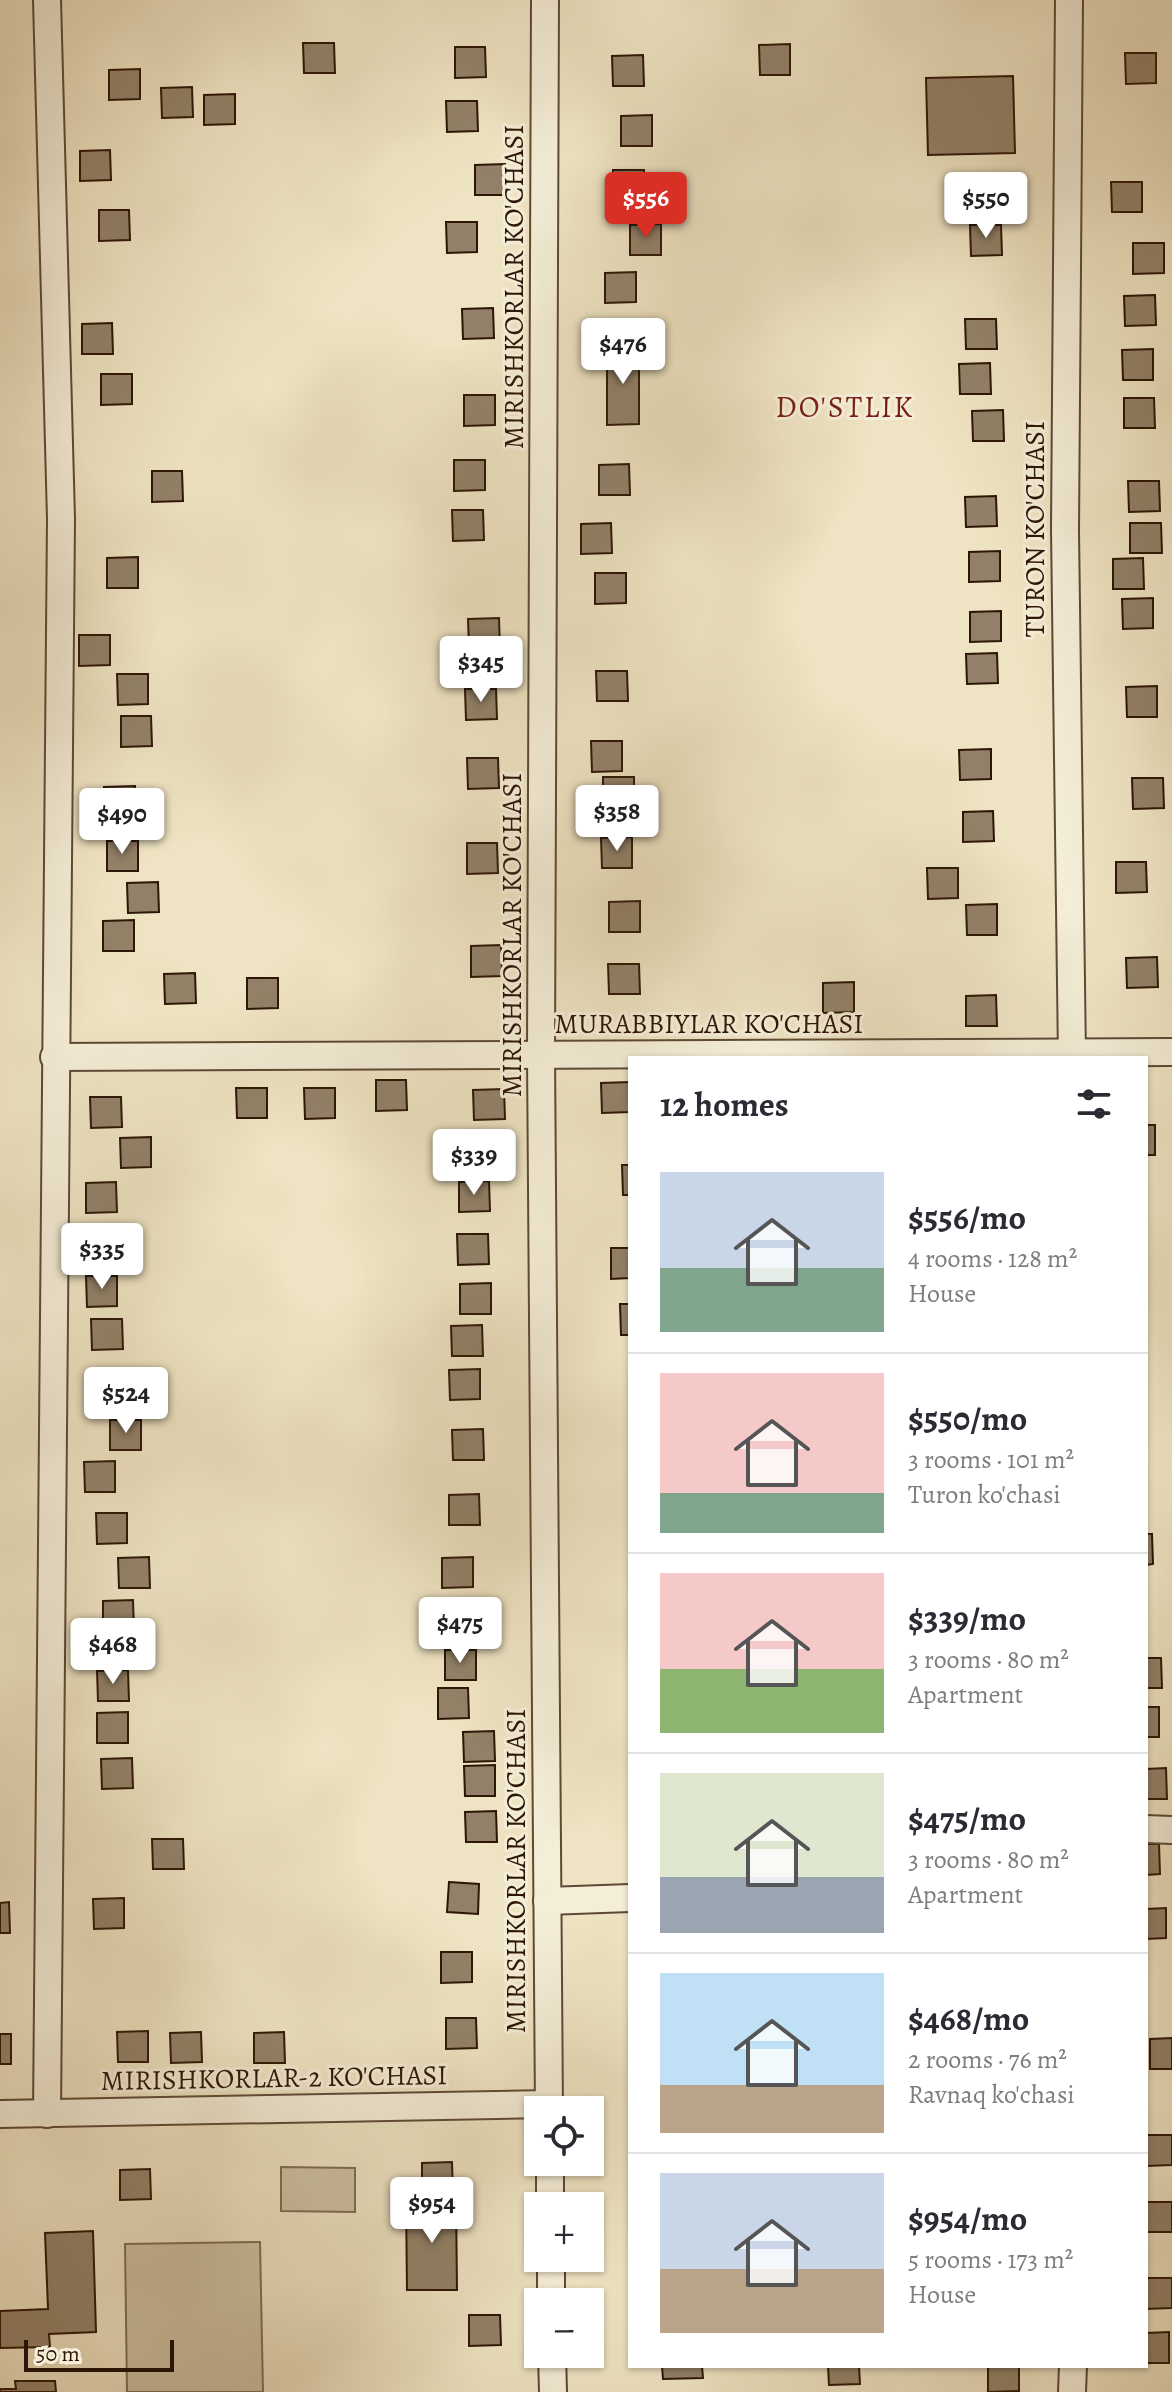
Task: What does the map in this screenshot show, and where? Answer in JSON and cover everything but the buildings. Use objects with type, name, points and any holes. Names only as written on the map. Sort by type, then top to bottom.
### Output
[{"type":"street","points":[[47,0],[61,519],[47,2114]]},
{"type":"street","name":"MIRISHKORLAR KO'CHASI","points":[[545,0],[541,1055],[549,2096]]},
{"type":"street","name":"TURON KO'CHASI","points":[[1069,0],[1065,530],[1072,1056]]},
{"type":"street","name":"MURABBIYLAR KO'CHASI","points":[[54,1057],[1072,1056],[1172,1052]]},
{"type":"street","points":[[1148,1829],[1172,1830]]},
{"type":"street","points":[[547,1901],[628,1898]]},
{"type":"street","name":"MIRISHKORLAR-2 KO'CHASI","points":[[0,2114],[524,2107]]},
{"type":"street","points":[[552,2368],[553,2392]]},
{"type":"street","points":[[1072,2392],[1073,2368]]},
{"type":"shaded area","points":[[281,2167],[355,2168],[355,2212],[281,2211]]},
{"type":"shaded area","points":[[260,2242],[263,2392],[127,2392],[125,2244]]},
{"type":"district","name":"DO'STLIK","points":[[845,407]]}]
